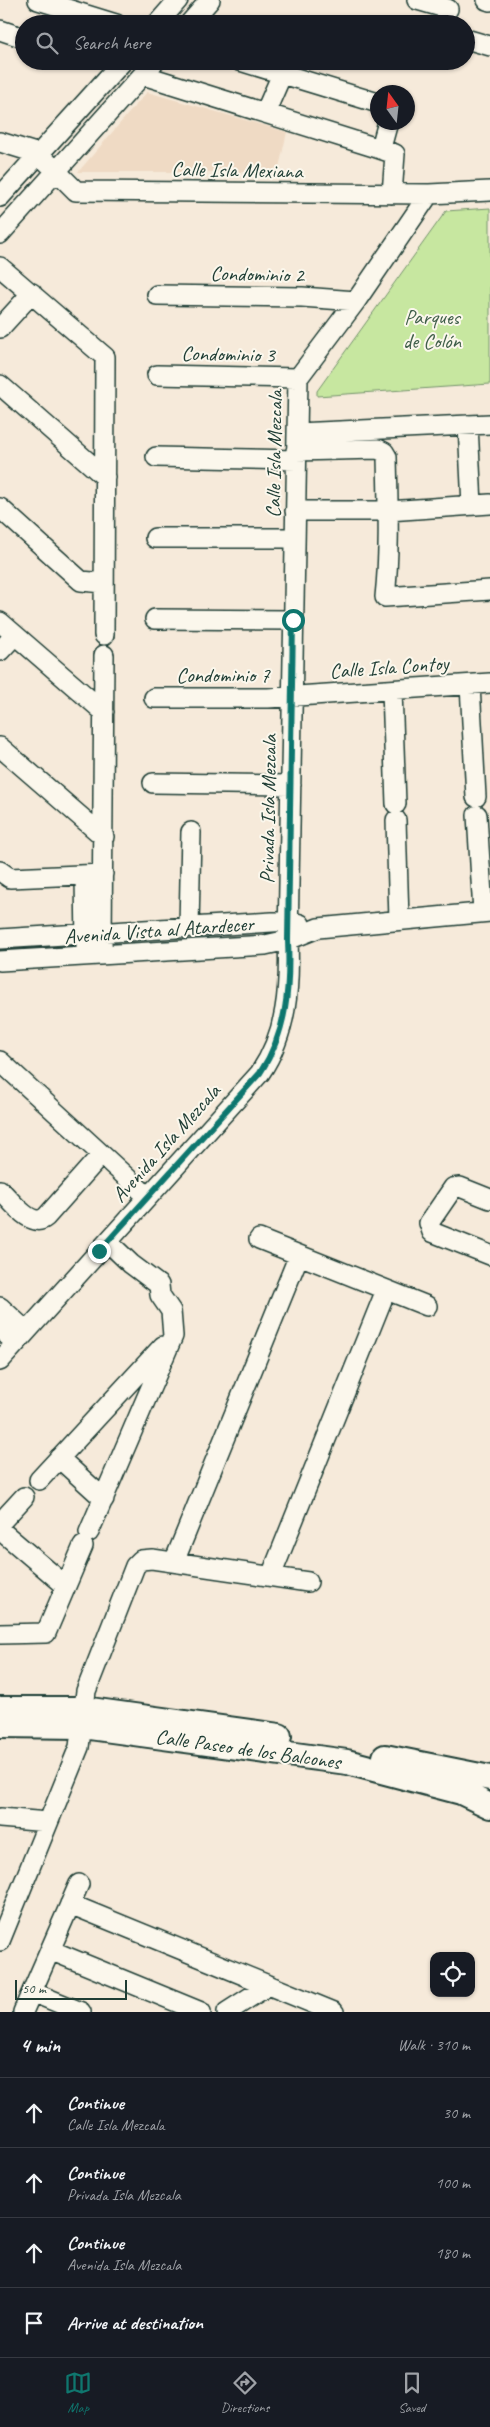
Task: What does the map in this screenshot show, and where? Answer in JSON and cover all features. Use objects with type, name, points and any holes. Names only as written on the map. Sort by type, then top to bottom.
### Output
[{"type":"main road","name":"Calle Paseo de los Balcones","points":[[0,1708],[82,1718],[285,1737],[490,1778]]},
{"type":"main road","name":"Calle Paseo de los Balcones","points":[[0,1725],[82,1718],[348,1762],[462,1792],[490,1806]]},
{"type":"street","points":[[38,0],[78,15]]},
{"type":"street","points":[[165,15],[178,0]]},
{"type":"street","points":[[197,15],[210,0]]},
{"type":"street","points":[[417,0],[448,11]]},
{"type":"street","points":[[0,30],[15,35]]},
{"type":"street","points":[[475,42],[490,46]]},
{"type":"street","points":[[0,197],[115,70]]},
{"type":"street","points":[[0,234],[147,70]]},
{"type":"street","points":[[154,70],[265,113],[395,154],[392,194]]},
{"type":"street","points":[[269,70],[370,101]]},
{"type":"street","points":[[265,113],[282,74]]},
{"type":"street","points":[[377,148],[382,144],[386,130]]},
{"type":"street","name":"Calle Isla Mexiana","points":[[0,142],[39,154],[76,191],[429,194],[490,190]]},
{"type":"street","name":"Calle Isla Mezcala","points":[[292,697],[298,378],[356,300],[429,194]]},
{"type":"street","points":[[0,267],[28,297],[105,357],[104,635]]},
{"type":"street","points":[[0,282],[28,297]]},
{"type":"street","name":"Condominio 2","points":[[157,295],[302,297],[356,300]]},
{"type":"street","points":[[0,328],[28,297]]},
{"type":"street","name":"Condominio 3","points":[[157,375],[298,378]]},
{"type":"street","points":[[0,385],[105,477]]},
{"type":"street","points":[[156,457],[296,448],[468,425],[490,424]]},
{"type":"street","points":[[295,511],[388,511],[481,505],[468,425]]},
{"type":"street","points":[[296,448],[378,449],[384,452],[387,457],[388,561],[385,597],[490,590]]},
{"type":"street","points":[[0,508],[81,581],[104,583]]},
{"type":"street","points":[[155,538],[295,538]]},
{"type":"street","points":[[155,619],[293,620]]},
{"type":"street","points":[[0,622],[104,712]]},
{"type":"street","points":[[0,651],[15,635]]},
{"type":"street","points":[[94,956],[94,875],[104,837],[104,655]]},
{"type":"street","name":"Calle Isla Contoy","points":[[292,697],[490,683]]},
{"type":"street","points":[[470,684],[477,806],[487,912]]},
{"type":"street","points":[[392,690],[399,920]]},
{"type":"street","name":"Condominio 7","points":[[154,698],[292,697]]},
{"type":"street","name":"Privada Isla Mezcala","points":[[288,921],[292,697]]},
{"type":"street","points":[[0,747],[104,837]]},
{"type":"street","points":[[153,783],[291,785]]},
{"type":"street","points":[[189,928],[191,832]]},
{"type":"street","points":[[0,871],[10,878],[94,875]]},
{"type":"street","name":"Avenida Vista al Atardecer","points":[[0,961],[265,945],[288,940],[318,928],[487,912]]},
{"type":"street","name":"Avenida Vista al Atardecer","points":[[0,938],[94,934],[288,921],[318,928]]},
{"type":"street","name":"Avenida Isla Mezcala","points":[[0,1361],[260,1073],[271,1057],[287,1003],[288,921]]},
{"type":"street","points":[[0,1061],[97,1160],[144,1202]]},
{"type":"street","points":[[0,1190],[32,1220],[39,1221],[46,1217],[97,1160]]},
{"type":"street","points":[[490,1199],[460,1187],[453,1188],[429,1223],[432,1232],[490,1255]]},
{"type":"street","points":[[260,1239],[427,1306]]},
{"type":"street","points":[[0,1634],[46,1633],[173,1336],[171,1311],[160,1295],[148,1293],[123,1274],[104,1246]]},
{"type":"street","points":[[174,1562],[299,1255]]},
{"type":"street","points":[[272,1576],[386,1290]]},
{"type":"street","points":[[0,1307],[21,1337]]},
{"type":"street","points":[[0,1329],[21,1337]]},
{"type":"street","points":[[39,1480],[173,1336]]},
{"type":"street","points":[[59,1458],[104,1499]]},
{"type":"street","points":[[0,1523],[24,1497]]},
{"type":"street","points":[[0,1530],[66,1586]]},
{"type":"street","points":[[0,1941],[79,1747],[86,1692],[135,1566],[141,1560],[146,1559],[308,1582]]},
{"type":"street","points":[[0,1818],[48,1822]]},
{"type":"street","points":[[23,2012],[79,1884]]},
{"type":"street","points":[[70,1904],[334,2012]]},
{"type":"street","points":[[50,1950],[201,2012]]},
{"type":"street","points":[[227,2012],[269,1985]]},
{"type":"street","points":[[32,1992],[81,2012]]},
{"type":"shaded area","points":[[147,92],[287,132],[278,172],[78,172]]},
{"type":"green space","name":"Parques de Colón","points":[[490,208],[490,384],[317,396],[317,391],[446,211]]},
{"type":"route","points":[[99,1251],[260,1073],[271,1057],[280,1030],[287,1003],[289,977],[293,620]]}]
